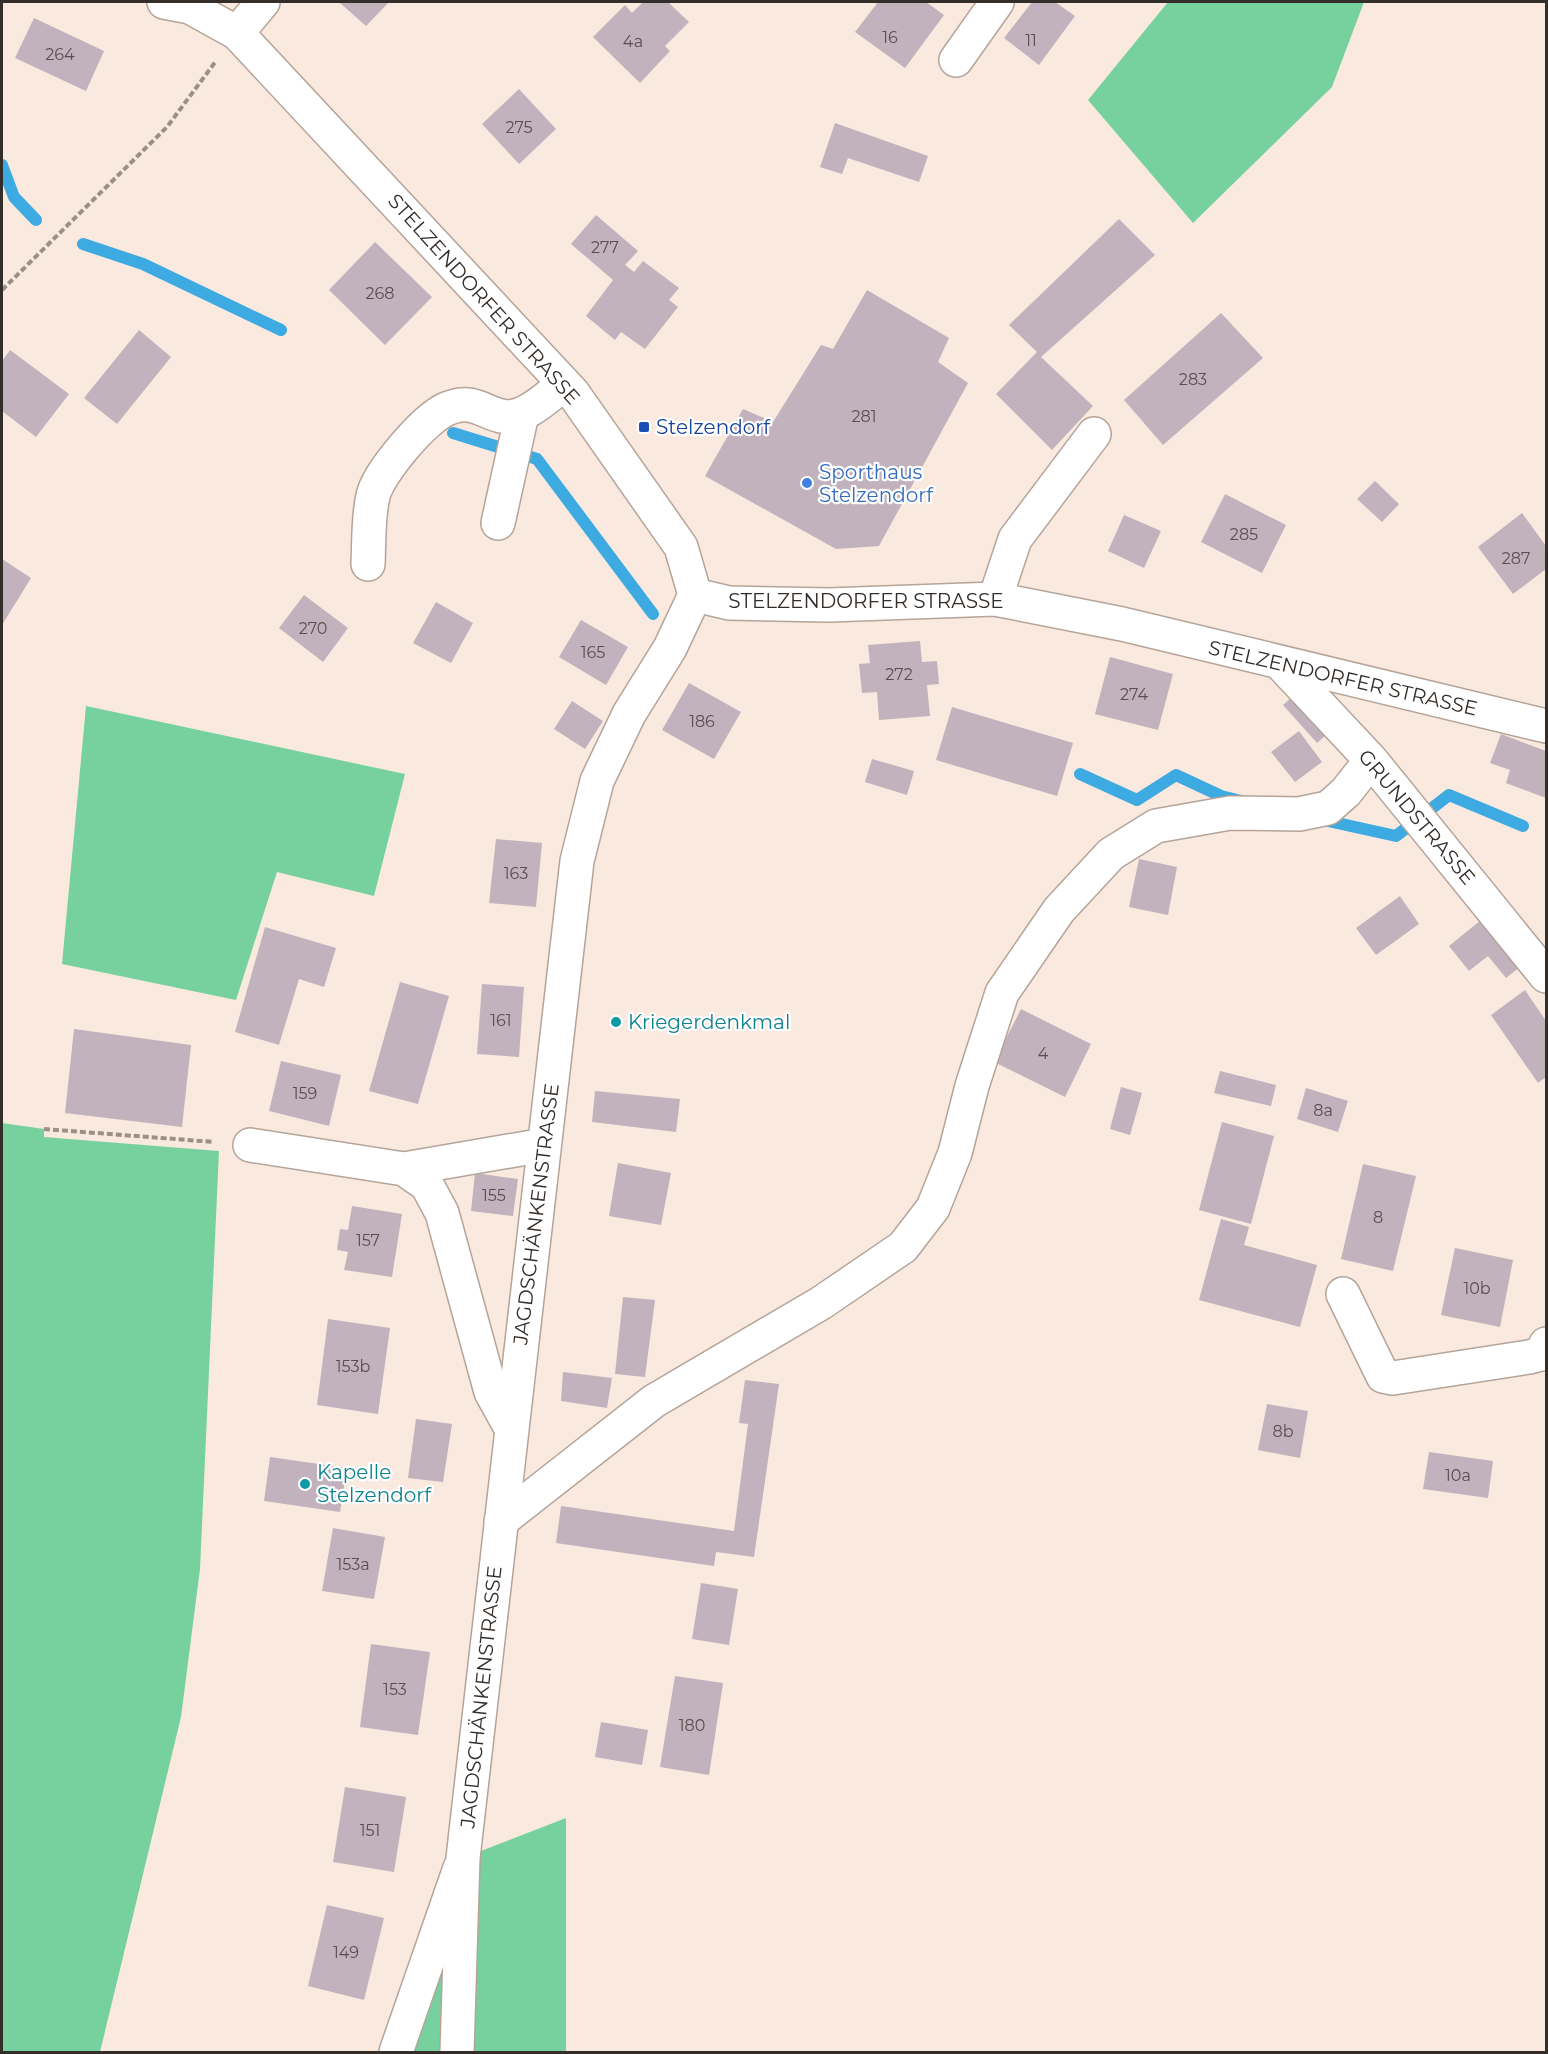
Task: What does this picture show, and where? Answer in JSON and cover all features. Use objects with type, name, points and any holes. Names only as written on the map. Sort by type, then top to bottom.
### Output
[{"type":"main road","name":"STELZENDORFER STRASSE","points":[[164,2],[190,7],[237,33],[564,384],[681,547],[695,595],[729,603],[818,605],[995,599],[1122,624],[1546,726]]},
{"type":"main road","points":[[237,33],[263,2]]},
{"type":"main road","points":[[956,60],[997,2]]},
{"type":"main road","points":[[368,564],[373,496],[382,473],[418,432],[448,408],[477,405],[502,417],[522,414],[564,384]]},
{"type":"main road","points":[[498,523],[522,414]]},
{"type":"main road","points":[[995,599],[1015,539],[1094,434]]},
{"type":"main road","name":"JAGDSCHÄNKENSTRASSE","points":[[457,2052],[463,1858],[577,861],[597,781],[629,714],[670,648],[695,595]]},
{"type":"main road","name":"GRUNDSTRASSE","points":[[1281,664],[1371,760],[1546,976]]},
{"type":"main road","points":[[501,1521],[654,1401],[821,1303],[903,1247],[933,1208],[955,1154],[972,1086],[1002,993],[1059,910],[1111,854],[1156,826],[1174,822],[1230,813],[1299,814],[1328,808],[1346,792],[1371,760]]},
{"type":"main road","points":[[250,1145],[404,1169],[544,1145]]},
{"type":"main road","points":[[404,1169],[427,1185],[442,1213],[491,1392],[511,1428]]},
{"type":"main road","points":[[1343,1294],[1383,1376],[1393,1378],[1529,1357],[1541,1354],[1546,1344]]},
{"type":"main road","name":"JAGDSCHÄNKENSTRASSE","points":[[396,2052],[463,1858]]},
{"type":"path","points":[[2,290],[167,127],[237,33]]},
{"type":"path","points":[[44,1129],[250,1145]]},
{"type":"green space","points":[[1168,2],[1364,2],[1332,87],[1193,223],[1088,100]]},
{"type":"green space","points":[[86,706],[405,774],[374,896],[277,872],[236,1000],[62,964]]},
{"type":"green space","points":[[2,1123],[44,1129],[44,1137],[219,1151],[200,1569],[181,1717],[100,2052],[2,2052]]},
{"type":"green space","points":[[566,1818],[566,2052],[396,2052],[463,1858]]},
{"type":"building","points":[[339,2],[389,2],[366,26]]},
{"type":"building","points":[[643,2],[668,2],[689,22],[665,46],[670,51],[640,83],[593,37],[625,5],[632,13]]},
{"type":"building","points":[[878,2],[926,2],[944,15],[905,68],[855,32]]},
{"type":"building","points":[[1032,2],[1055,2],[1075,16],[1039,65],[1004,38]]},
{"type":"building","points":[[34,18],[104,51],[86,91],[15,58]]},
{"type":"building","points":[[519,89],[556,129],[519,164],[482,124]]},
{"type":"building","points":[[835,123],[928,156],[919,182],[848,158],[842,174],[820,167]]},
{"type":"building","points":[[596,215],[638,251],[625,265],[634,272],[643,261],[679,288],[669,300],[678,307],[645,349],[621,332],[615,340],[586,316],[613,280],[571,244]]},
{"type":"building","points":[[1119,219],[1155,255],[1041,357],[1093,406],[1052,450],[996,394],[1037,352],[1009,325]]},
{"type":"building","points":[[375,242],[432,297],[385,345],[329,290]]},
{"type":"building","points":[[867,290],[949,338],[938,362],[968,383],[879,546],[836,549],[705,476],[743,409],[773,422],[821,345],[833,349]]},
{"type":"building","points":[[1221,313],[1263,358],[1163,445],[1124,400]]},
{"type":"building","points":[[139,330],[171,357],[117,424],[84,398]]},
{"type":"building","points":[[10,350],[69,394],[36,437],[2,411],[2,361]]},
{"type":"building","points":[[1375,481],[1399,504],[1382,522],[1357,499]]},
{"type":"building","points":[[1225,494],[1286,525],[1262,573],[1201,542]]},
{"type":"building","points":[[1522,513],[1546,546],[1546,569],[1513,594],[1478,547]]},
{"type":"building","points":[[1124,515],[1161,531],[1144,568],[1108,551]]},
{"type":"building","points":[[2,559],[31,578],[2,625]]},
{"type":"building","points":[[304,595],[348,628],[323,662],[279,628]]},
{"type":"building","points":[[436,602],[473,623],[451,663],[413,643]]},
{"type":"building","points":[[581,620],[628,647],[606,685],[559,657]]},
{"type":"building","points":[[920,641],[922,662],[937,661],[939,684],[927,685],[930,716],[879,720],[877,692],[862,693],[859,664],[870,663],[868,645]]},
{"type":"building","points":[[1110,657],[1173,674],[1158,730],[1095,714]]},
{"type":"building","points":[[689,683],[741,712],[714,759],[662,730]]},
{"type":"building","points":[[1300,690],[1334,728],[1317,743],[1283,705]]},
{"type":"building","points":[[572,701],[603,721],[585,749],[554,729]]},
{"type":"building","points":[[952,707],[1073,743],[1057,796],[936,760]]},
{"type":"building","points":[[1299,731],[1322,762],[1295,782],[1271,752]]},
{"type":"building","points":[[1501,734],[1546,751],[1546,798],[1506,783],[1510,770],[1490,763]]},
{"type":"building","points":[[872,759],[914,771],[907,795],[865,782]]},
{"type":"building","points":[[496,839],[542,843],[536,907],[489,903]]},
{"type":"building","points":[[1139,859],[1177,867],[1168,915],[1129,907]]},
{"type":"building","points":[[1400,896],[1419,924],[1376,955],[1356,928]]},
{"type":"building","points":[[1486,916],[1525,963],[1506,978],[1488,956],[1469,971],[1449,946]]},
{"type":"building","points":[[265,927],[336,948],[324,987],[299,979],[279,1045],[235,1032]]},
{"type":"building","points":[[400,982],[449,996],[418,1104],[369,1091]]},
{"type":"building","points":[[482,984],[524,987],[519,1057],[477,1054]]},
{"type":"building","points":[[1525,990],[1546,1021],[1546,1077],[1538,1083],[1491,1015]]},
{"type":"building","points":[[1021,1009],[1091,1044],[1065,1097],[994,1062]]},
{"type":"building","points":[[74,1029],[191,1045],[182,1127],[65,1113]]},
{"type":"building","points":[[281,1061],[341,1075],[329,1126],[269,1111]]},
{"type":"building","points":[[1220,1071],[1276,1085],[1271,1106],[1214,1093]]},
{"type":"building","points":[[1121,1087],[1142,1093],[1130,1135],[1110,1129]]},
{"type":"building","points":[[1306,1088],[1348,1101],[1338,1132],[1297,1119]]},
{"type":"building","points":[[595,1091],[680,1099],[676,1132],[592,1122]]},
{"type":"building","points":[[1222,1122],[1274,1136],[1251,1224],[1199,1210]]},
{"type":"building","points":[[618,1163],[671,1173],[661,1225],[609,1216]]},
{"type":"building","points":[[1363,1164],[1416,1176],[1393,1271],[1341,1259]]},
{"type":"building","points":[[475,1173],[518,1179],[513,1216],[471,1211]]},
{"type":"building","points":[[352,1206],[402,1214],[392,1277],[344,1270],[348,1252],[337,1250],[340,1229],[348,1230]]},
{"type":"building","points":[[1221,1219],[1249,1227],[1244,1245],[1317,1265],[1300,1327],[1199,1300]]},
{"type":"building","points":[[1455,1248],[1513,1260],[1500,1327],[1441,1315]]},
{"type":"building","points":[[623,1297],[655,1300],[645,1377],[615,1374]]},
{"type":"building","points":[[328,1319],[390,1328],[378,1414],[317,1405]]},
{"type":"building","points":[[563,1372],[612,1378],[607,1408],[561,1401]]},
{"type":"building","points":[[745,1380],[779,1384],[754,1557],[716,1552],[714,1566],[556,1543],[561,1506],[734,1531],[748,1424],[739,1423]]},
{"type":"building","points":[[1267,1404],[1308,1411],[1300,1458],[1258,1450]]},
{"type":"building","points":[[416,1419],[452,1424],[443,1482],[408,1478]]},
{"type":"building","points":[[1429,1452],[1493,1461],[1488,1498],[1423,1489]]},
{"type":"building","name":"Kapelle Stelzendorf","points":[[270,1457],[347,1468],[340,1512],[264,1501]]},
{"type":"building","points":[[333,1528],[385,1537],[374,1599],[322,1591]]},
{"type":"building","points":[[701,1583],[738,1589],[729,1645],[692,1639]]},
{"type":"building","points":[[371,1644],[430,1652],[418,1735],[360,1727]]},
{"type":"building","points":[[675,1676],[723,1683],[709,1775],[660,1767]]},
{"type":"building","points":[[601,1722],[648,1730],[642,1765],[595,1757]]},
{"type":"building","points":[[345,1787],[406,1797],[394,1872],[333,1862]]},
{"type":"building","points":[[327,1905],[384,1918],[364,2000],[308,1986]]},
{"type":"waterway","points":[[2,165],[14,197],[36,220]]},
{"type":"waterway","points":[[83,244],[143,264],[281,330]]},
{"type":"waterway","points":[[453,433],[537,459],[653,614]]},
{"type":"waterway","points":[[1080,774],[1137,800],[1176,775],[1221,796],[1241,801]]},
{"type":"waterway","points":[[1319,819],[1396,836],[1449,795],[1523,826]]},
{"type":"place","name":"Stelzendorf","points":[[644,427]]},
{"type":"place","name":"Sporthaus Stelzendorf","points":[[807,483]]},
{"type":"place","name":"Kriegerdenkmal","points":[[616,1022]]},
{"type":"place","name":"Kapelle Stelzendorf","points":[[305,1484]]}]
